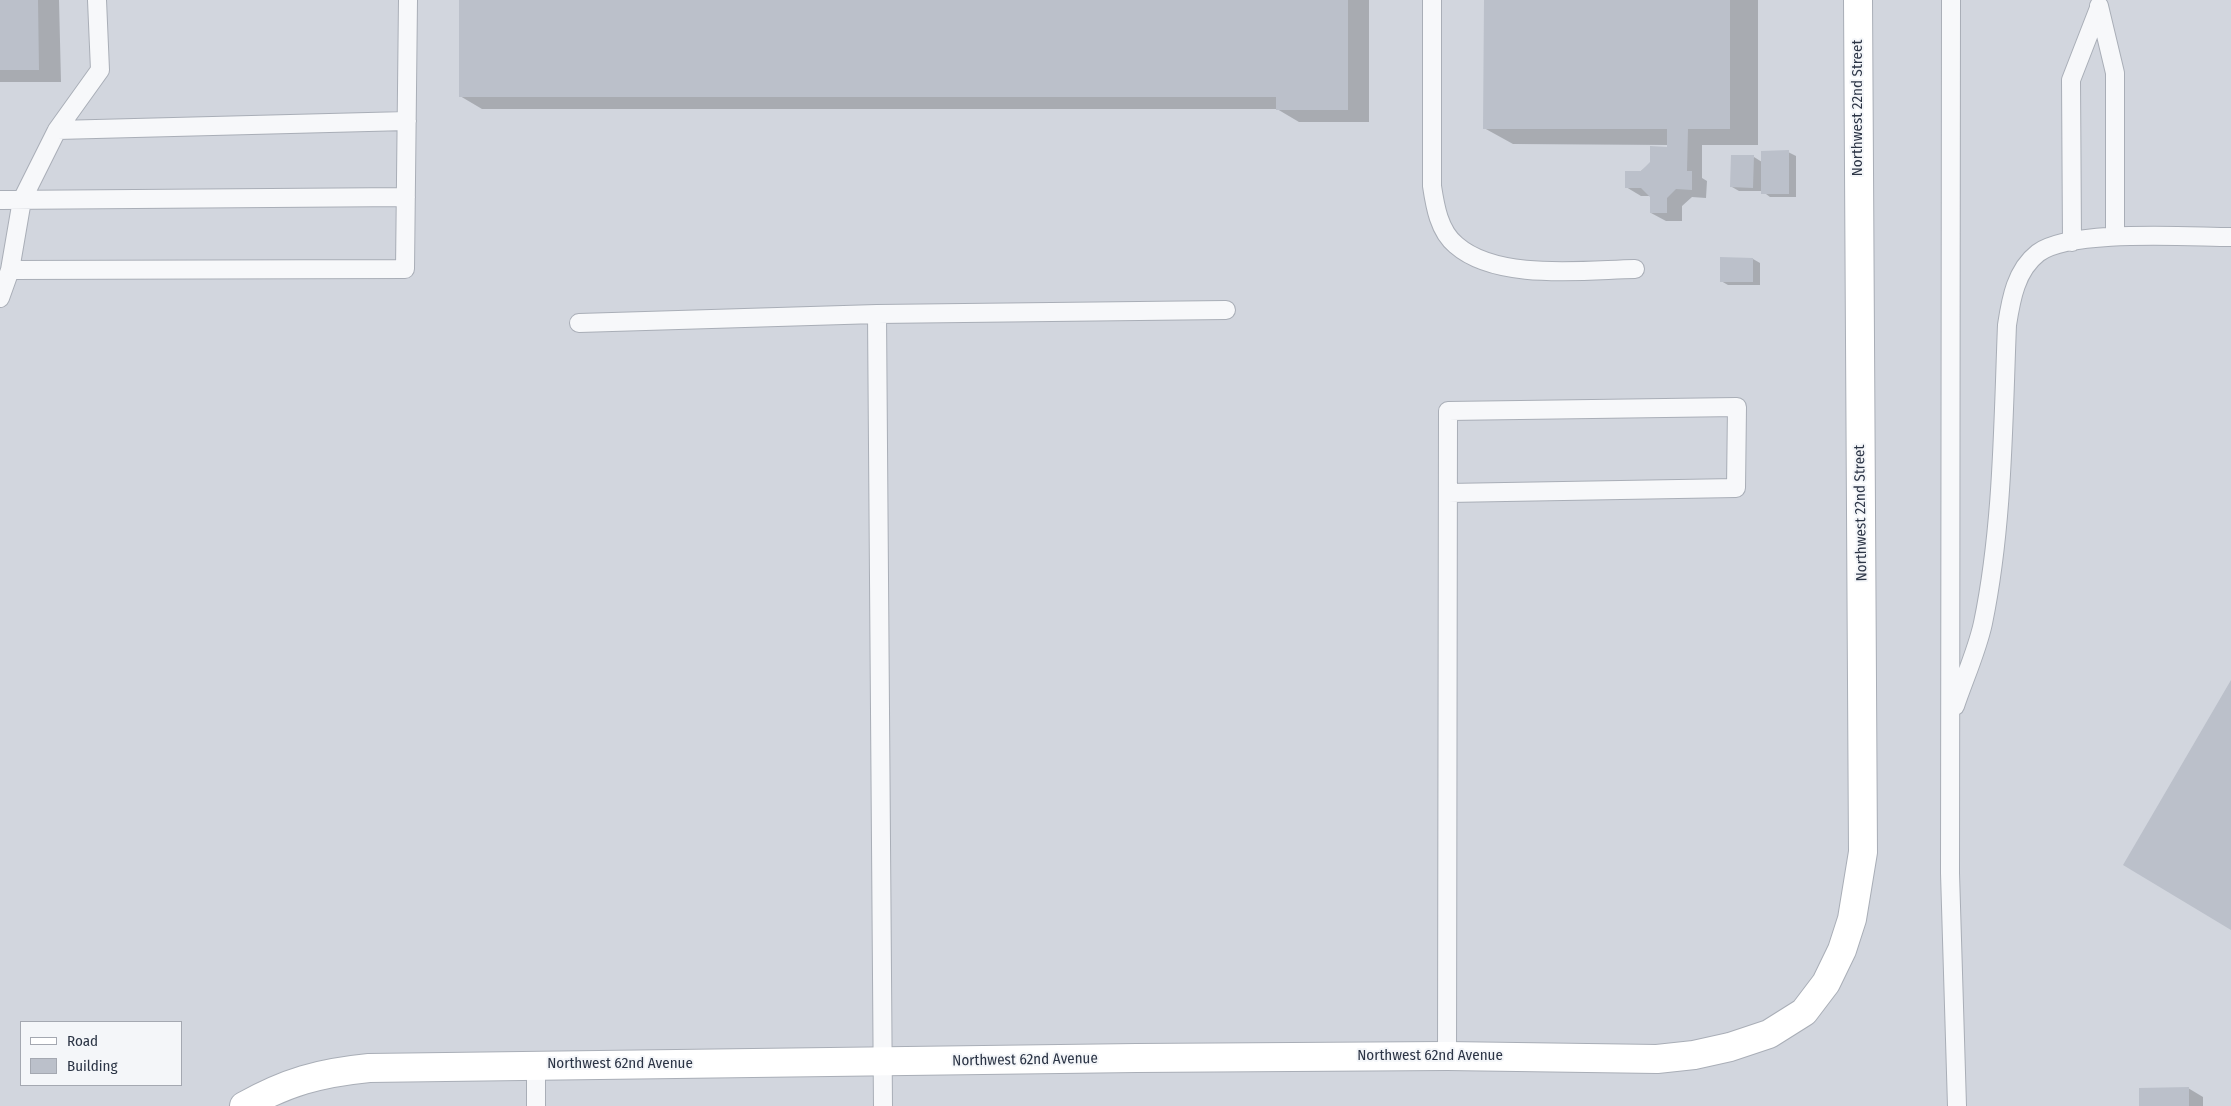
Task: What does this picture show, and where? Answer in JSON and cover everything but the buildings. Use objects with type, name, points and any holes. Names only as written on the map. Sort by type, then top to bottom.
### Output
[{"type":"street","name":"Northwest 22nd Street","points":[[1804,1012],[1826,983],[1842,950],[1852,919],[1863,852],[1858,0]]},
{"type":"street","name":"Northwest 62nd Avenue","points":[[244,1106],[293,1082],[330,1072],[369,1068],[883,1063],[1136,1058],[1447,1056],[1657,1059],[1694,1055],[1730,1047],[1770,1034],[1804,1012]]},
{"type":"lane","points":[[0,298],[10,270],[22,200],[57,130],[100,70],[97,0]]},
{"type":"lane","points":[[10,270],[405,269],[408,0]]},
{"type":"lane","points":[[1432,0],[1432,186],[1437,215],[1455,245],[1479,260],[1501,267],[1526,270],[1635,269]]},
{"type":"lane","points":[[1951,0],[1950,874],[1957,1106]]},
{"type":"lane","points":[[2072,242],[2071,80],[2099,4]]},
{"type":"lane","points":[[2099,4],[2115,73],[2115,236]]},
{"type":"lane","points":[[57,130],[407,121]]},
{"type":"lane","points":[[0,200],[406,197]]},
{"type":"lane","points":[[1950,721],[1982,625],[1993,561],[1999,502],[2007,325],[2011,297],[2022,270],[2038,253],[2056,244],[2115,236],[2231,237]]},
{"type":"lane","points":[[579,323],[877,314],[1226,310]]},
{"type":"lane","points":[[877,314],[883,1106]]},
{"type":"lane","points":[[1447,1056],[1448,411],[1736,407],[1736,488],[1448,493]]},
{"type":"lane","points":[[536,1065],[536,1106]]},
{"type":"shaded area","points":[[0,0],[2231,0],[2231,1106],[0,1106]]}]
